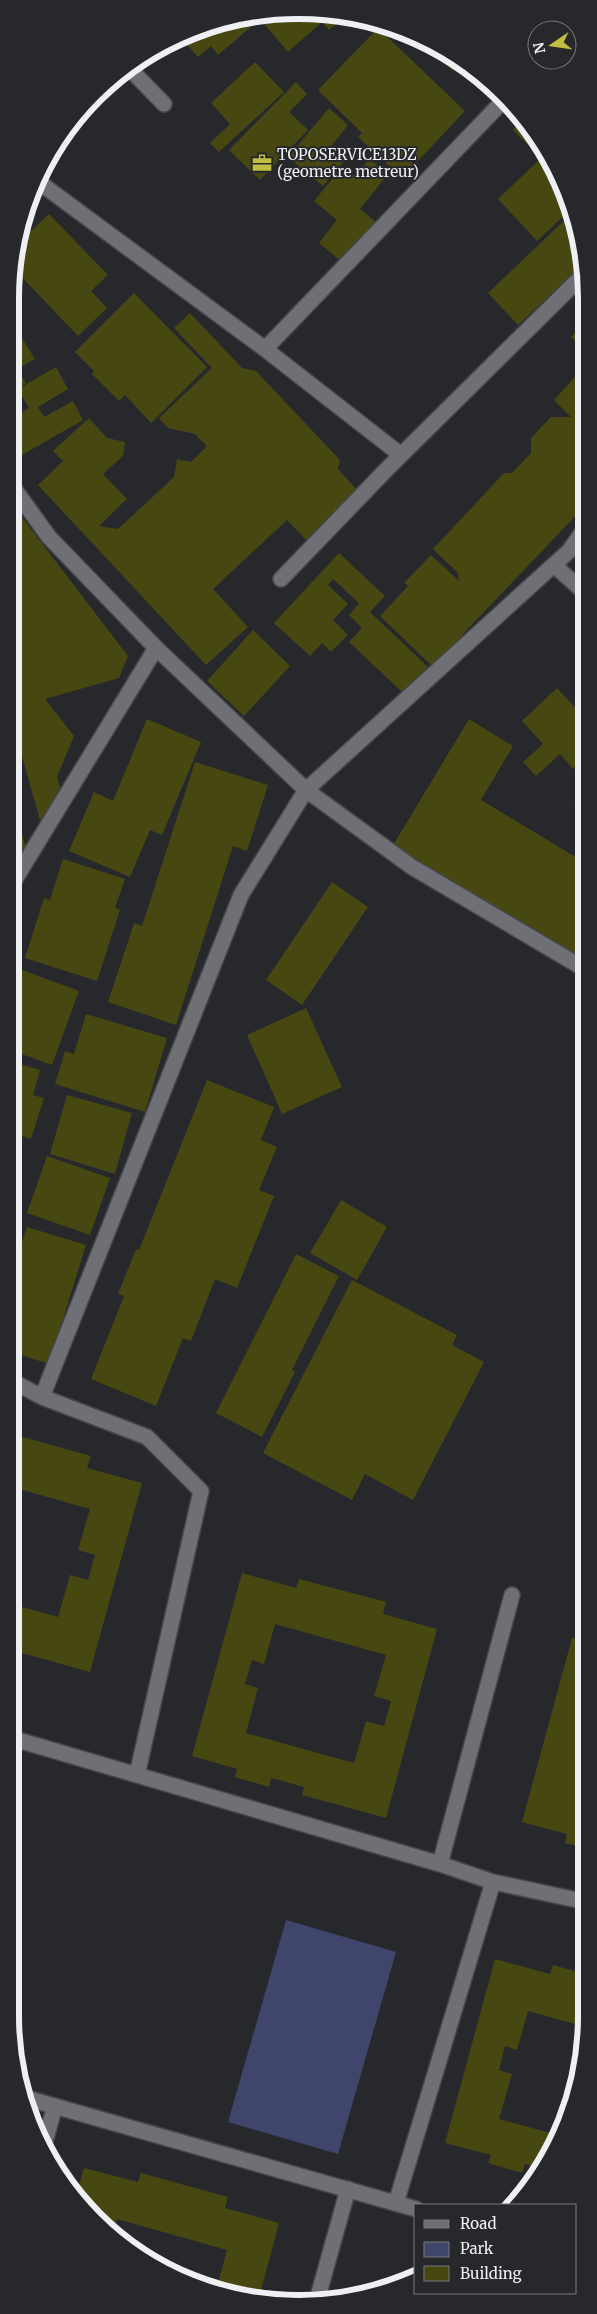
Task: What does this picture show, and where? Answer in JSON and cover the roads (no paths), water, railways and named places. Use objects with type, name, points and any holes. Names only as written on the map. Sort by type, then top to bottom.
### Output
[{"type":"street","points":[[133,73],[164,104]]},
{"type":"street","points":[[264,349],[500,105]]},
{"type":"street","points":[[43,185],[264,349],[401,455]]},
{"type":"street","points":[[281,579],[401,455],[578,278]]},
{"type":"street","points":[[19,496],[49,537],[156,648],[306,790],[412,867],[578,965]]},
{"type":"street","points":[[42,1397],[241,895],[306,790],[569,551],[578,538]]},
{"type":"street","points":[[554,564],[578,586]]},
{"type":"street","points":[[19,873],[156,648]]},
{"type":"street","points":[[19,1385],[42,1397],[147,1437],[201,1491],[137,1775]]},
{"type":"street","points":[[440,1864],[512,1595]]},
{"type":"street","points":[[19,1740],[440,1864],[493,1882],[578,1900]]},
{"type":"street","points":[[396,2203],[493,1882]]},
{"type":"street","points":[[32,2100],[414,2208]]},
{"type":"street","points":[[47,2136],[55,2106]]},
{"type":"street","points":[[318,2295],[348,2189]]},
{"type":"place","name":"TOPOSERVICE13DZ (geometre metreur)","points":[[262,163]]}]
